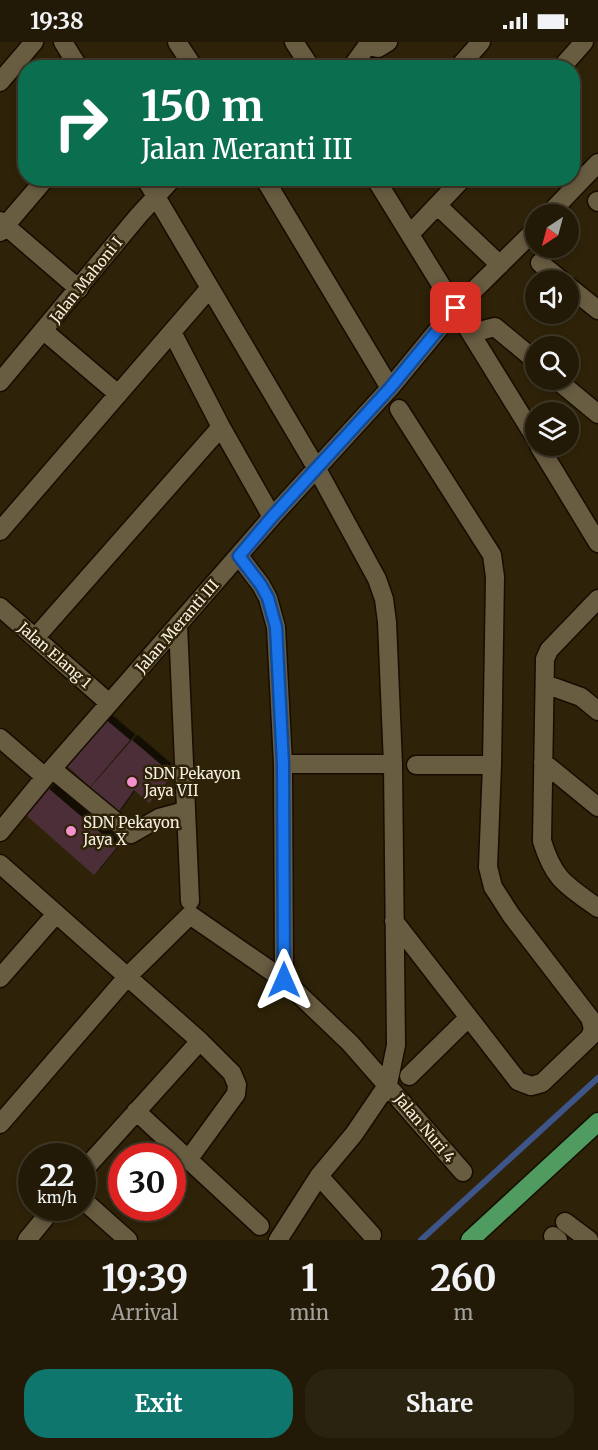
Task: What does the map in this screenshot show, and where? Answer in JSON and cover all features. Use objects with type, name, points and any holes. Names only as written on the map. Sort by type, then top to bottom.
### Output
[{"type":"main road","points":[[470,1240],[598,1122]]},
{"type":"street","points":[[19,60],[34,42]]},
{"type":"street","points":[[63,42],[74,60]]},
{"type":"street","points":[[177,42],[189,60]]},
{"type":"street","points":[[294,42],[306,60]]},
{"type":"street","points":[[355,60],[364,44],[378,48],[388,42]]},
{"type":"street","points":[[465,60],[481,42]]},
{"type":"street","points":[[568,60],[584,42]]},
{"type":"street","points":[[0,82],[18,61]]},
{"type":"street","points":[[580,182],[598,163]]},
{"type":"street","points":[[39,186],[2,227],[79,289]]},
{"type":"street","points":[[149,186],[317,468],[376,579],[384,599],[387,622],[393,764],[396,1046],[388,1084],[354,1134],[319,1176],[278,1240]]},
{"type":"street","name":"Jalan Mahoni I","points":[[0,382],[139,215],[166,186]]},
{"type":"street","points":[[269,186],[390,388]]},
{"type":"street","points":[[380,186],[525,421]]},
{"type":"street","points":[[410,234],[456,186]]},
{"type":"street","points":[[559,204],[576,186]]},
{"type":"street","points":[[438,206],[500,266]]},
{"type":"street","name":"Jalan Meranti III","points":[[0,832],[109,703],[272,517],[390,388],[456,308],[525,240]]},
{"type":"street","points":[[540,263],[549,270]]},
{"type":"street","points":[[0,531],[209,289]]},
{"type":"street","points":[[579,295],[598,310]]},
{"type":"street","points":[[472,333],[495,327],[525,352]]},
{"type":"street","points":[[44,331],[118,394]]},
{"type":"street","points":[[172,332],[221,427],[272,517]]},
{"type":"street","points":[[569,390],[598,414]]},
{"type":"street","points":[[394,921],[513,1075],[523,1083],[531,1086],[542,1083],[587,1041],[593,1029],[590,1018],[511,915],[490,880],[488,867],[495,577],[492,555],[399,409]]},
{"type":"street","points":[[35,638],[221,427]]},
{"type":"street","points":[[545,456],[598,543]]},
{"type":"street","points":[[239,556],[261,585],[274,615],[279,662],[283,764],[284,980]]},
{"type":"street","points":[[598,598],[549,650],[545,659],[542,841],[549,863],[562,882],[598,908]]},
{"type":"street","name":"Jalan Elang 1","points":[[0,608],[109,703]]},
{"type":"street","points":[[178,625],[190,901]]},
{"type":"street","points":[[545,684],[581,697],[598,711]]},
{"type":"street","points":[[0,738],[131,834],[159,819],[185,811]]},
{"type":"street","points":[[543,762],[598,807]]},
{"type":"street","points":[[283,764],[393,764]]},
{"type":"street","points":[[416,765],[492,765]]},
{"type":"street","points":[[0,864],[128,976],[232,1073],[237,1092],[230,1106],[188,1160]]},
{"type":"street","points":[[0,978],[56,914]]},
{"type":"street","name":"Jalan Nuri 4","points":[[128,976],[190,915],[284,980],[350,1043],[463,1172]]},
{"type":"street","points":[[0,1124],[128,976]]},
{"type":"street","points":[[409,1076],[468,1018]]},
{"type":"street","points":[[96,1156],[200,1041]]},
{"type":"street","points":[[136,1112],[260,1226]]},
{"type":"street","points":[[319,1176],[372,1234]]},
{"type":"street","points":[[96,1211],[128,1240]]},
{"type":"street","points":[[27,1240],[42,1221]]},
{"type":"street","points":[[559,1233],[589,1240]]},
{"type":"building","points":[[105,719],[130,740],[90,787],[65,764]]},
{"type":"building","name":"SDN Pekayon Jaya VII","points":[[132,740],[173,775],[149,803],[134,790],[116,815],[90,788]]},
{"type":"building","name":"SDN Pekayon Jaya X","points":[[49,789],[117,847],[94,875],[26,815]]},
{"type":"waterway","points":[[421,1240],[598,1078]]},
{"type":"place","name":"SDN Pekayon Jaya VII","points":[[132,782]]},
{"type":"place","name":"SDN Pekayon Jaya X","points":[[71,831]]},
{"type":"route","points":[[284,980],[283,764],[276,627],[268,598],[239,556],[390,388],[456,308]]}]
